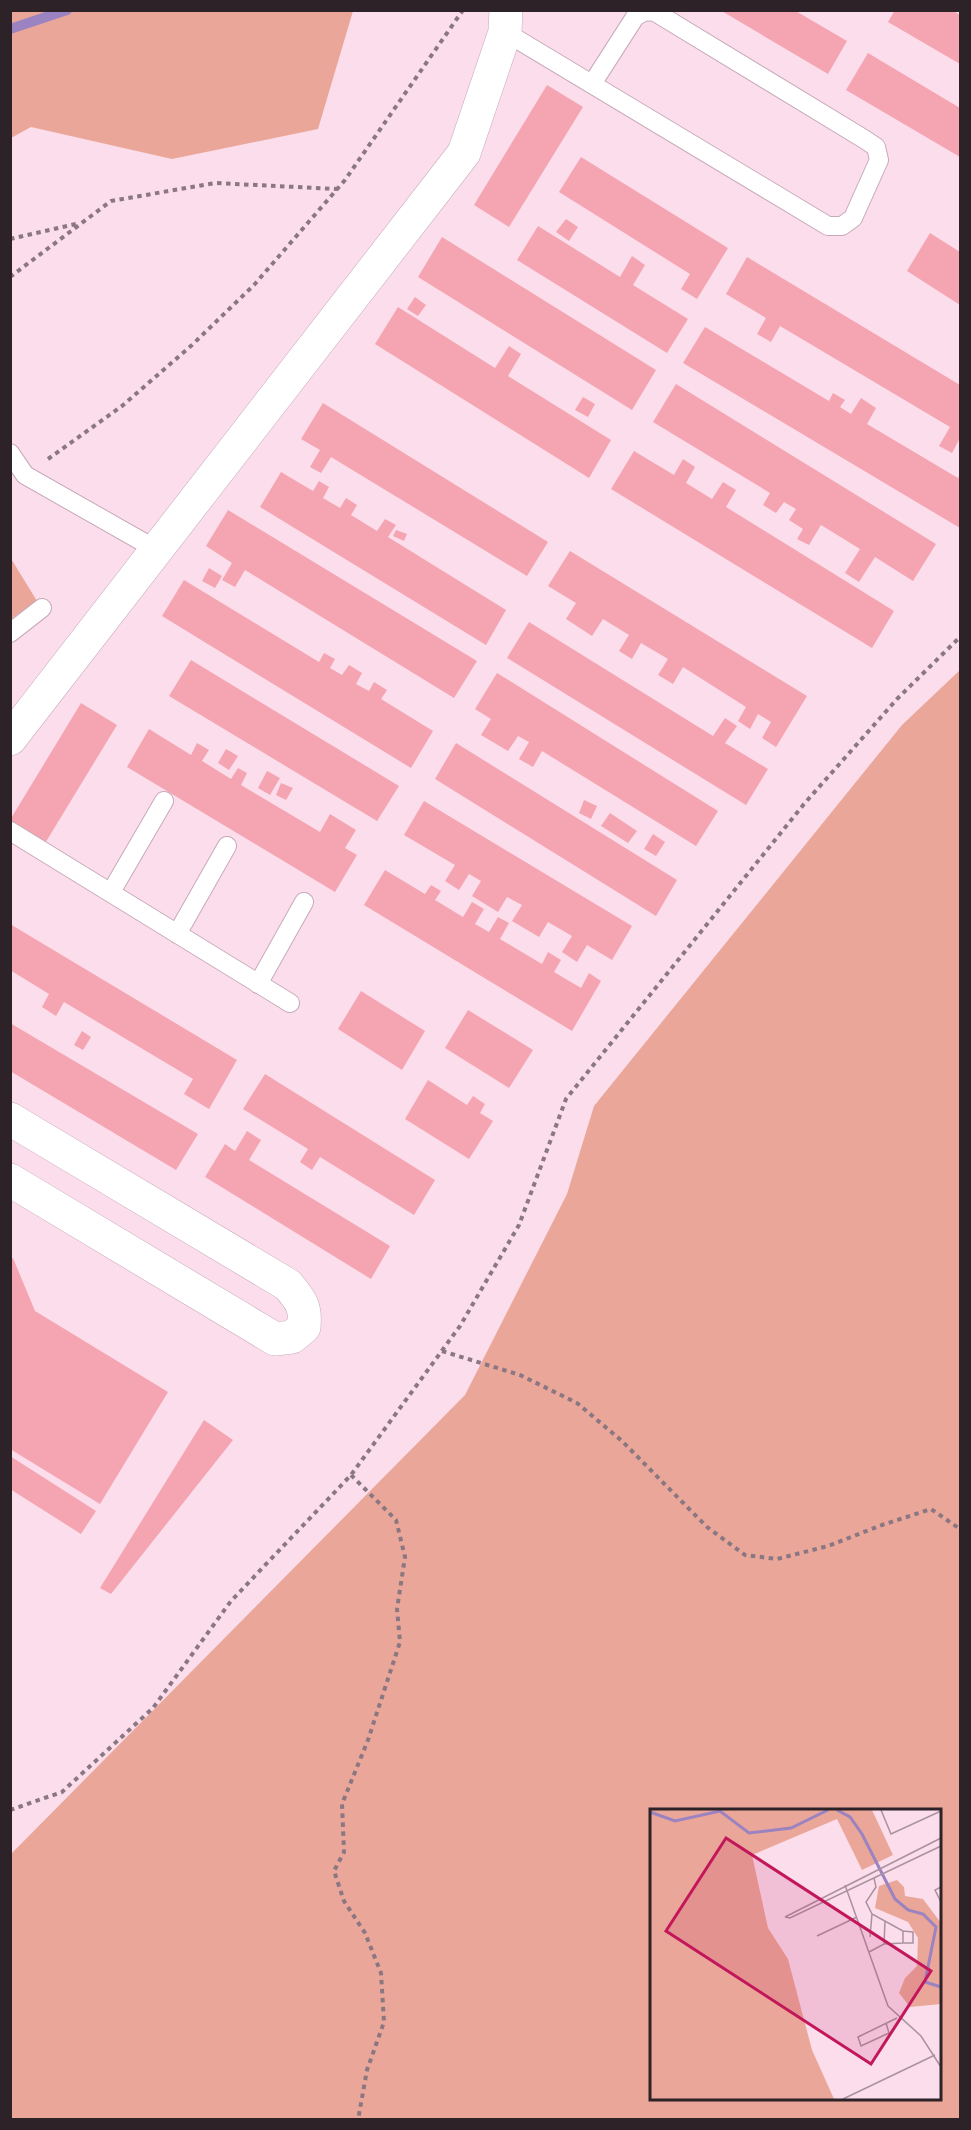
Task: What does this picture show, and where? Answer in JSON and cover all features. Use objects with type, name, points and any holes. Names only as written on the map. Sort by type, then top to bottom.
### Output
[{"type":"street","points":[[10,739],[464,153],[506,21]]},
{"type":"street","points":[[10,1119],[288,1285],[302,1302],[305,1316],[304,1327],[292,1337],[275,1340],[10,1180]]},
{"type":"lane","points":[[506,21],[592,84],[828,226],[842,226],[853,218],[879,160],[876,147],[864,139],[656,12],[645,11],[635,17],[592,84]]},
{"type":"lane","points":[[10,453],[18,479],[157,550]]},
{"type":"lane","points":[[10,633],[42,608]]},
{"type":"lane","points":[[111,892],[164,801]]},
{"type":"lane","points":[[10,831],[290,1004]]},
{"type":"lane","points":[[177,934],[227,846]]},
{"type":"lane","points":[[258,984],[304,902]]},
{"type":"path","points":[[18,479],[122,406],[192,345],[254,285],[345,180],[463,10]]},
{"type":"path","points":[[10,277],[111,201],[215,183],[337,189]]},
{"type":"path","points":[[10,239],[82,222]]},
{"type":"path","points":[[10,1810],[62,1792],[153,1708],[231,1601],[351,1475],[460,1326],[519,1225],[566,1099],[804,804],[897,699],[960,637]]},
{"type":"path","points":[[442,1351],[520,1375],[577,1403],[622,1441],[707,1527],[745,1555],[777,1558],[828,1546],[931,1509],[960,1529]]},
{"type":"path","points":[[351,1475],[396,1520],[405,1557],[396,1609],[400,1642],[368,1740],[342,1804],[344,1852],[334,1871],[344,1901],[365,1933],[381,1973],[384,2022],[367,2070],[358,2120]]},
{"type":"shaded area","points":[[11,10],[353,11],[318,129],[172,159],[31,127],[11,138]]},
{"type":"shaded area","points":[[10,557],[37,601],[11,619],[10,619]]},
{"type":"shaded area","points":[[960,670],[960,2119],[11,2119],[11,1854],[465,1395],[567,1194],[594,1106],[902,725]]},
{"type":"building","points":[[720,10],[794,10],[847,41],[828,74]]},
{"type":"building","points":[[895,10],[952,10],[960,15],[960,64],[888,22]]},
{"type":"building","points":[[868,53],[960,108],[960,157],[846,90]]},
{"type":"building","points":[[547,85],[583,107],[509,227],[474,205]]},
{"type":"building","points":[[581,157],[728,248],[697,299],[681,289],[690,274],[559,192]]},
{"type":"building","points":[[566,219],[578,227],[569,241],[556,232]]},
{"type":"building","points":[[538,226],[620,277],[632,256],[645,265],[633,285],[688,319],[667,353],[517,260]]},
{"type":"building","points":[[930,233],[960,252],[960,305],[907,271]]},
{"type":"building","points":[[442,237],[656,370],[632,410],[418,277]]},
{"type":"building","points":[[747,257],[960,385],[960,438],[952,453],[939,446],[950,427],[780,326],[771,342],[757,334],[766,318],[726,294]]},
{"type":"building","points":[[415,297],[426,305],[418,316],[407,309]]},
{"type":"building","points":[[398,307],[495,368],[509,346],[521,354],[508,376],[611,440],[589,478],[375,344]]},
{"type":"building","points":[[705,327],[829,401],[833,393],[845,400],[840,407],[851,414],[861,398],[876,408],[867,424],[958,478],[960,474],[960,528],[683,363]]},
{"type":"building","points":[[676,384],[936,544],[913,581],[875,557],[859,582],[845,573],[860,549],[821,525],[809,545],[797,539],[803,529],[789,520],[796,509],[784,502],[776,513],[763,505],[770,493],[653,422]]},
{"type":"building","points":[[583,397],[595,404],[588,417],[575,410]]},
{"type":"building","points":[[323,403],[548,542],[527,576],[331,457],[321,473],[310,467],[320,450],[301,439]]},
{"type":"building","points":[[634,451],[674,475],[683,459],[695,467],[686,483],[712,499],[723,482],[736,490],[726,507],[894,611],[872,648],[611,489]]},
{"type":"building","points":[[281,472],[313,491],[319,481],[329,487],[323,498],[340,508],[346,498],[357,505],[351,515],[377,531],[385,519],[396,525],[388,537],[506,610],[486,645],[260,507]]},
{"type":"building","points":[[228,510],[477,661],[454,698],[245,570],[235,587],[222,580],[232,563],[206,546]]},
{"type":"building","points":[[396,530],[407,534],[404,541],[393,536]]},
{"type":"building","points":[[570,551],[807,696],[776,747],[762,738],[771,722],[758,714],[750,729],[738,721],[746,707],[683,667],[673,684],[658,675],[668,659],[641,643],[632,659],[619,651],[629,635],[603,619],[592,636],[566,619],[576,603],[548,586]]},
{"type":"building","points":[[209,568],[222,576],[215,588],[202,581]]},
{"type":"building","points":[[184,580],[319,662],[324,653],[335,659],[330,668],[342,675],[349,665],[362,673],[356,684],[369,691],[374,682],[387,690],[381,699],[433,731],[411,768],[162,616]]},
{"type":"building","points":[[529,622],[713,736],[725,718],[737,726],[725,743],[768,769],[746,805],[507,658]]},
{"type":"building","points":[[191,660],[399,786],[377,821],[169,696]]},
{"type":"building","points":[[497,673],[718,811],[696,846],[542,751],[533,767],[519,759],[529,742],[518,736],[508,751],[481,735],[491,719],[475,709]]},
{"type":"building","points":[[81,703],[117,725],[44,845],[10,824],[10,820]]},
{"type":"building","points":[[149,729],[191,755],[197,743],[209,750],[202,761],[231,779],[238,768],[247,773],[241,785],[320,832],[330,814],[356,830],[345,848],[357,855],[335,892],[127,767]]},
{"type":"building","points":[[456,743],[677,880],[656,916],[435,779]]},
{"type":"building","points":[[226,749],[238,756],[229,770],[218,763]]},
{"type":"building","points":[[267,771],[280,778],[270,795],[258,788]]},
{"type":"building","points":[[281,783],[293,788],[286,800],[276,795]]},
{"type":"building","points":[[584,800],[597,806],[591,819],[579,813]]},
{"type":"building","points":[[424,801],[632,926],[612,960],[587,945],[577,962],[562,952],[572,936],[548,922],[539,937],[512,921],[522,905],[507,897],[498,912],[472,896],[481,881],[469,874],[459,890],[445,881],[455,865],[404,835]]},
{"type":"building","points":[[610,813],[637,831],[628,843],[601,826]]},
{"type":"building","points":[[653,834],[665,842],[656,856],[644,849]]},
{"type":"building","points":[[385,870],[425,894],[431,885],[441,891],[435,900],[463,917],[472,902],[484,909],[475,924],[489,932],[498,917],[509,923],[500,939],[542,964],[548,952],[561,960],[554,972],[581,988],[589,973],[601,981],[572,1031],[364,905]]},
{"type":"building","points":[[10,924],[237,1060],[209,1109],[184,1094],[193,1079],[64,1002],[56,1016],[42,1007],[49,994],[10,970]]},
{"type":"building","points":[[361,991],[425,1031],[402,1070],[338,1029]]},
{"type":"building","points":[[468,1010],[533,1050],[509,1088],[445,1048]]},
{"type":"building","points":[[10,1023],[198,1134],[176,1170],[10,1071]]},
{"type":"building","points":[[82,1031],[91,1037],[83,1050],[74,1045]]},
{"type":"building","points":[[265,1074],[435,1180],[414,1215],[320,1157],[312,1170],[300,1162],[308,1149],[243,1109]]},
{"type":"building","points":[[428,1080],[467,1105],[473,1096],[485,1104],[480,1113],[493,1121],[469,1159],[405,1119]]},
{"type":"building","points":[[247,1131],[261,1140],[249,1160],[390,1246],[371,1279],[205,1177],[225,1144],[235,1151]]},
{"type":"building","points":[[13,1258],[35,1311],[168,1392],[100,1504],[10,1449],[10,1259]]},
{"type":"building","points":[[204,1420],[233,1440],[111,1594],[100,1588]]},
{"type":"building","points":[[10,1456],[96,1511],[81,1534],[10,1489]]},
{"type":"waterway","points":[[10,29],[67,10]]}]
